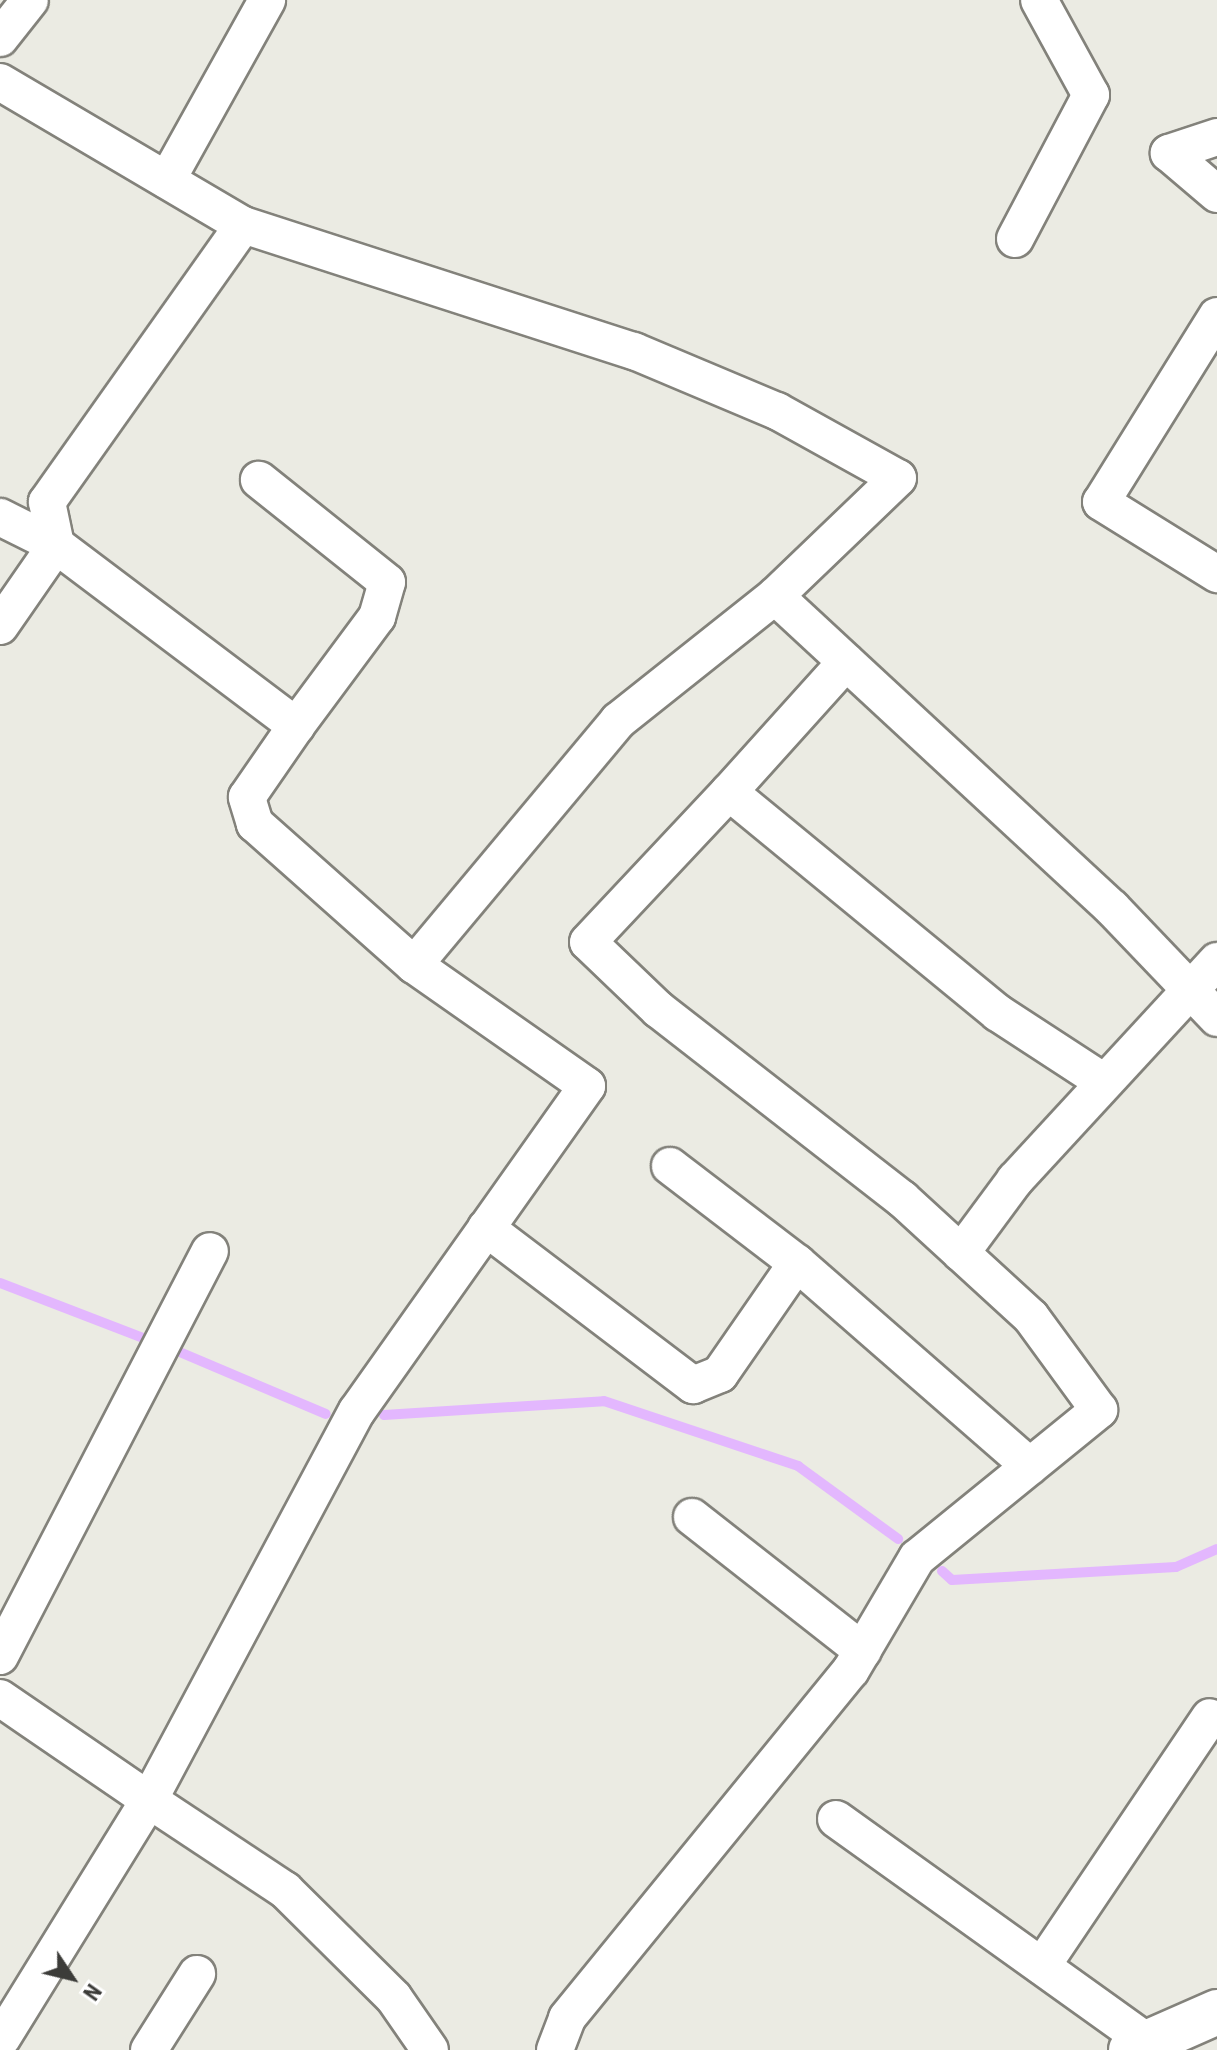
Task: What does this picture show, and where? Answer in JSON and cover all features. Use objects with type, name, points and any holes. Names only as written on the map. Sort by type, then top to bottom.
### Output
[{"type":"street","points":[[167,180],[267,0]]},
{"type":"street","points":[[1015,239],[1091,95],[1039,0]]},
{"type":"street","points":[[0,38],[27,1]]},
{"type":"street","points":[[0,82],[243,225],[634,351],[777,411],[898,478],[775,596],[618,721],[414,965]]},
{"type":"street","points":[[1217,137],[1169,153],[1217,194]]},
{"type":"street","points":[[0,626],[56,545],[47,502],[243,225]]},
{"type":"street","points":[[1217,316],[1101,502],[1217,574]]},
{"type":"street","points":[[2,2038],[149,1800],[357,1411],[587,1086],[414,965],[248,811],[247,797],[377,617],[387,582],[259,480]]},
{"type":"street","points":[[0,517],[56,545],[296,726]]},
{"type":"street","points":[[775,596],[1217,1018]]},
{"type":"street","points":[[555,2050],[567,2018],[863,1651],[917,1558],[1099,1410],[1031,1317],[961,1253],[659,1010],[588,942],[846,662]]},
{"type":"street","points":[[729,792],[998,1013],[1104,1082]]},
{"type":"street","points":[[961,1253],[1104,1082],[1217,961]]},
{"type":"street","points":[[670,1166],[797,1263],[1030,1466]]},
{"type":"street","points":[[486,1228],[693,1385],[720,1374],[797,1263]]},
{"type":"street","points":[[0,1656],[210,1251]]},
{"type":"street","points":[[692,1517],[863,1651]]},
{"type":"street","points":[[0,1698],[285,1890],[394,1998],[430,2050]]},
{"type":"street","points":[[1042,1966],[1210,1717]]},
{"type":"street","points":[[836,1819],[1042,1966],[1138,2046],[1217,2012]]},
{"type":"street","points":[[149,2050],[197,1974]]},
{"type":"waterway","points":[[0,1283],[143,1338]]},
{"type":"waterway","points":[[182,1353],[326,1414]]},
{"type":"waterway","points":[[384,1415],[604,1401],[798,1466],[898,1539]]},
{"type":"waterway","points":[[942,1571],[952,1580],[1176,1567],[1217,1549]]}]
